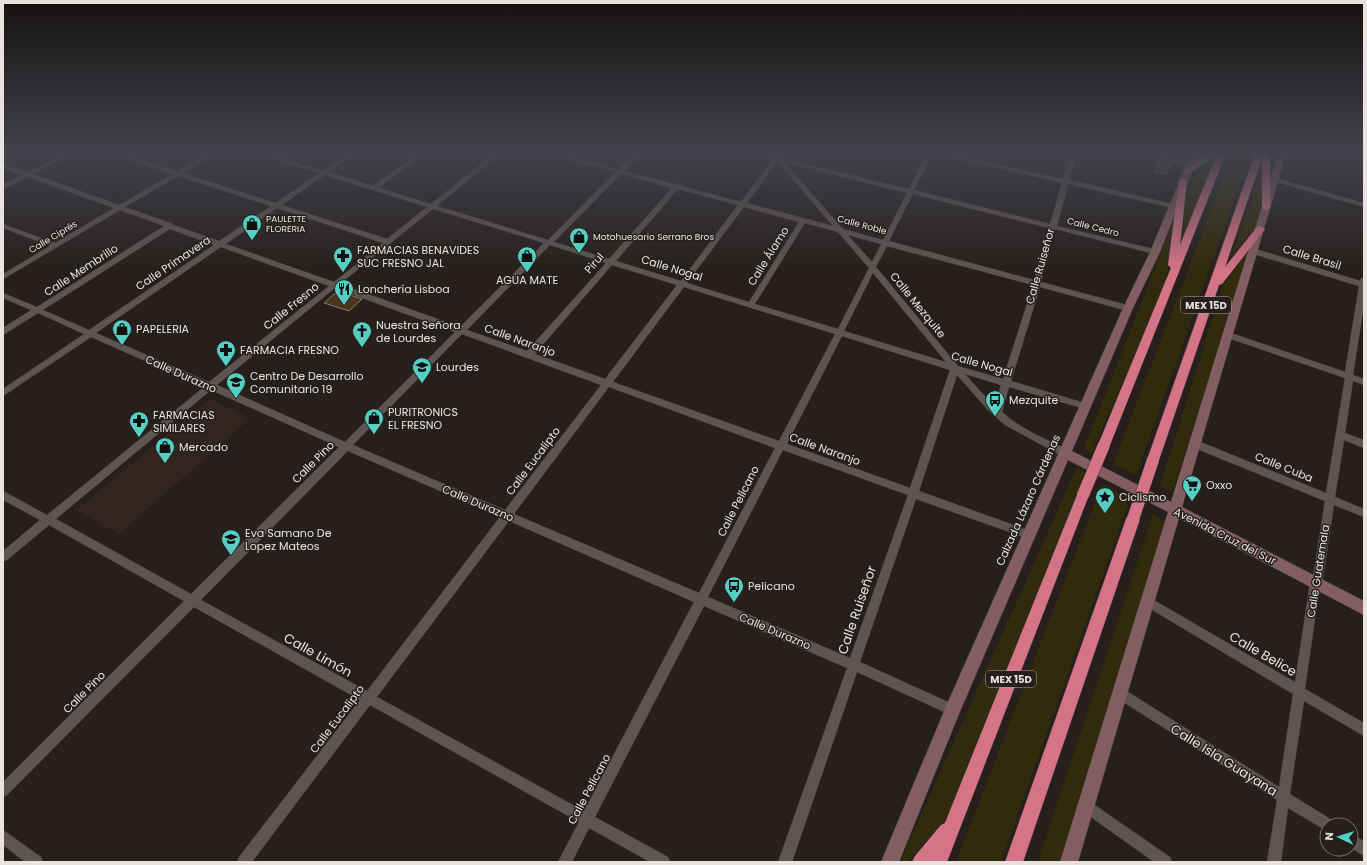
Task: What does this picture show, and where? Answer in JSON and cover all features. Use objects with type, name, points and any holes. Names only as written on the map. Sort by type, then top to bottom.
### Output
[{"type":"highway","points":[[1171,282],[1183,191]]},
{"type":"highway","name":"MEX 15D","points":[[938,862],[1083,495],[1207,191]]},
{"type":"highway","name":"MEX 15D","points":[[1014,862],[1246,191]]},
{"type":"highway","points":[[1266,191],[1266,208]]},
{"type":"highway","points":[[1212,289],[1260,229]]},
{"type":"highway","points":[[920,862],[954,822]]},
{"type":"main road","name":"Calzada Lázaro Cárdenas","points":[[890,862],[953,710],[1085,406],[1128,308],[1155,252],[1179,191]]},
{"type":"main road","points":[[1069,862],[1121,694],[1174,510],[1271,191]]},
{"type":"main road","name":"Avenida Cruz del Sur","points":[[1065,453],[1364,608]]},
{"type":"street","name":"Calle Naranjo","points":[[76,191],[528,356],[1029,535]]},
{"type":"street","name":"Calle Ciprés","points":[[3,277],[147,191]]},
{"type":"street","points":[[233,191],[388,242]]},
{"type":"street","name":"Calle Primavera","points":[[3,393],[298,191]]},
{"type":"street","name":"Calle Nogal","points":[[386,191],[955,368],[1085,406]]},
{"type":"street","name":"Calle Fresno","points":[[3,557],[209,387],[451,191]]},
{"type":"street","name":"Calle Pino","points":[[3,791],[599,191]]},
{"type":"street","name":"Pirul","points":[[528,356],[672,191]]},
{"type":"street","name":"Calle Roble","points":[[699,191],[1128,308]]},
{"type":"street","name":"Calle Eucalipto","points":[[244,862],[507,516],[751,191]]},
{"type":"street","name":"Calle Mezquite","points":[[808,191],[955,368],[997,413],[1008,423],[1065,453]]},
{"type":"street","name":"Calle Ruiseñor","points":[[997,413],[1037,283],[1062,191]]},
{"type":"street","points":[[1110,191],[1173,206]]},
{"type":"street","points":[[1315,191],[1364,205]]},
{"type":"street","name":"Calle Cedro","points":[[910,192],[1155,252]]},
{"type":"street","name":"Calle Pelícano","points":[[565,862],[702,600],[780,445],[840,332],[910,192]]},
{"type":"street","name":"Calle Álamo","points":[[751,304],[804,220]]},
{"type":"street","name":"Calle Membrillo","points":[[3,332],[171,225]]},
{"type":"street","points":[[3,226],[56,246]]},
{"type":"street","name":"Calle Brasil","points":[[1253,250],[1364,283]]},
{"type":"street","name":"Calle Guatemala","points":[[1274,862],[1315,583],[1318,577],[1349,377],[1360,328],[1364,283]]},
{"type":"street","name":"Calle Durazno","points":[[3,295],[209,387],[853,665],[953,710]]},
{"type":"street","points":[[1228,335],[1364,382]]},
{"type":"street","name":"Calle Ruiseñor","points":[[786,862],[955,368]]},
{"type":"street","points":[[1340,435],[1364,444]]},
{"type":"street","name":"Calle Cuba","points":[[1195,444],[1364,513]]},
{"type":"street","name":"Calle Limón","points":[[3,494],[192,601],[663,862]]},
{"type":"street","name":"Calle Belice","points":[[1148,602],[1364,730]]},
{"type":"street","name":"Calle Isla Guayana","points":[[1121,694],[1319,820]]},
{"type":"street","points":[[1086,805],[1165,862]]},
{"type":"street","points":[[3,837],[36,862]]},
{"type":"shaded area","points":[[1190,191],[1202,191],[1184,236],[1184,205]]},
{"type":"shaded area","points":[[1218,191],[1238,191],[1136,475],[1113,464]]},
{"type":"shaded area","points":[[1254,191],[1262,191],[1262,209],[1257,226],[1231,256]]},
{"type":"shaded area","points":[[1172,226],[1167,282],[1092,452],[1084,448]]},
{"type":"shaded area","points":[[1249,250],[1173,492],[1160,486],[1223,285]]},
{"type":"shaded area","name":"Mercado","points":[[210,399],[251,418],[119,534],[76,510]]},
{"type":"shaded area","points":[[1077,467],[1085,472],[952,813],[907,862],[900,862]]},
{"type":"shaded area","points":[[1102,484],[1130,499],[1001,862],[956,862]]},
{"type":"shaded area","points":[[1153,514],[1165,521],[1061,862],[1038,862]]},
{"type":"building","name":"Lonchería Lisboa","points":[[341,292],[362,299],[349,311],[324,303],[334,294]]},
{"type":"place","name":"PAULETTE FLORERIA","points":[[252,241]]},
{"type":"place","name":"Motohuesario Serrano Bros","points":[[579,254]]},
{"type":"place","name":"FARMACIAS BENAVIDES SUC FRESNO JAL","points":[[343,273]]},
{"type":"place","name":"AGUA MATE","points":[[527,273]]},
{"type":"place","name":"Lonchería Lisboa","points":[[344,306]]},
{"type":"place","name":"PAPELERIA","points":[[122,346]]},
{"type":"place","name":"Nuestra Señora de Lourdes","points":[[362,348]]},
{"type":"place","name":"FARMACIA FRESNO","points":[[226,367]]},
{"type":"place","name":"Lourdes","points":[[422,384]]},
{"type":"place","name":"Centro De Desarrollo Comunitario 19","points":[[236,399]]},
{"type":"place","name":"Mezquite","points":[[995,417]]},
{"type":"place","name":"PURITRONICS EL FRESNO","points":[[374,435]]},
{"type":"place","name":"FARMACIAS SIMILARES","points":[[139,438]]},
{"type":"place","name":"Mercado","points":[[165,464]]},
{"type":"place","name":"Oxxo","points":[[1192,502]]},
{"type":"place","name":"Ciclismo","points":[[1105,514]]},
{"type":"place","name":"Eva Samano De Lopez Mateos","points":[[231,556]]},
{"type":"place","name":"Pelicano","points":[[734,603]]}]
